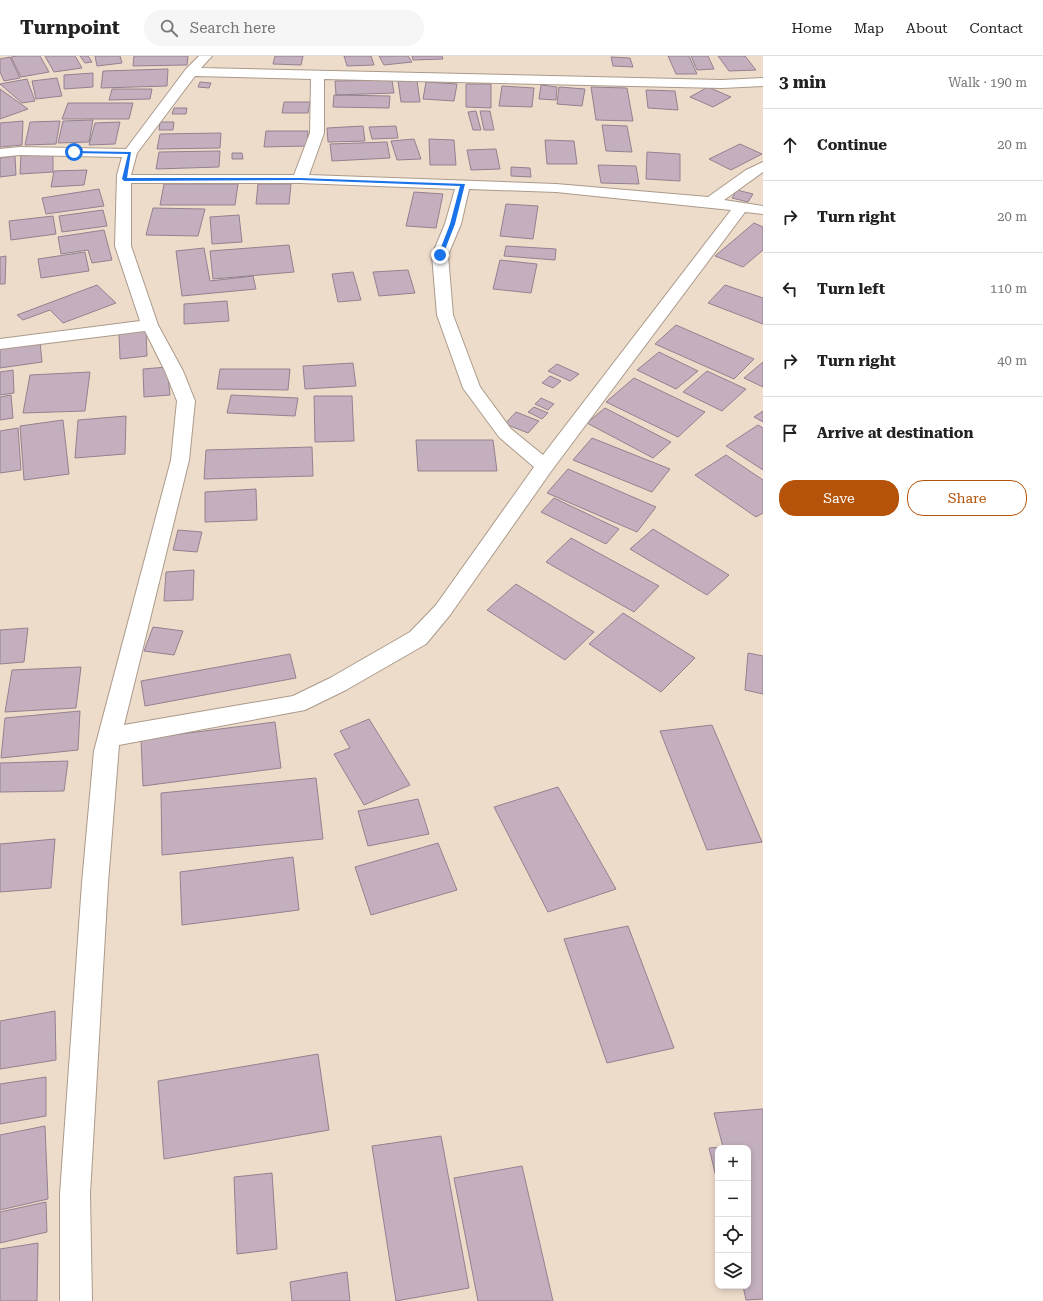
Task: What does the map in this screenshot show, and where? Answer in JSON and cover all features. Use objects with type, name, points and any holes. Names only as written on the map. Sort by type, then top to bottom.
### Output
[{"type":"street","points":[[76,1301],[75,1194],[95,883],[106,751],[180,460],[186,401],[174,371],[150,325],[124,246],[124,179],[130,153],[191,72],[206,56]]},
{"type":"street","points":[[191,72],[722,84],[763,82]]},
{"type":"street","points":[[300,179],[318,133],[318,75]]},
{"type":"street","points":[[0,153],[20,151],[130,153]]},
{"type":"street","points":[[710,202],[751,172],[763,166]]},
{"type":"street","points":[[124,179],[300,179],[556,188],[710,202],[763,210]]},
{"type":"street","points":[[463,184],[452,224],[440,255],[445,315],[472,388],[505,433],[544,466]]},
{"type":"street","points":[[110,737],[297,704],[338,684],[418,638],[443,610],[544,466],[741,206]]},
{"type":"street","points":[[0,344],[150,325]]},
{"type":"building","points":[[40,56],[49,72],[21,77],[11,57]]},
{"type":"building","points":[[45,56],[75,56],[82,68],[54,72]]},
{"type":"building","points":[[80,56],[88,56],[92,62],[85,63]]},
{"type":"building","points":[[95,56],[120,56],[122,63],[97,66]]},
{"type":"building","points":[[134,56],[188,56],[187,65],[133,66]]},
{"type":"building","points":[[275,56],[303,56],[301,65],[273,64]]},
{"type":"building","points":[[344,56],[371,56],[374,65],[347,66]]},
{"type":"building","points":[[379,56],[408,56],[412,62],[384,65]]},
{"type":"building","points":[[412,56],[442,56],[443,59],[413,60]]},
{"type":"building","points":[[668,56],[689,56],[697,74],[676,74]]},
{"type":"building","points":[[691,56],[708,56],[714,69],[697,70]]},
{"type":"building","points":[[718,56],[745,56],[756,70],[729,71]]},
{"type":"building","points":[[10,57],[20,78],[4,81],[0,72],[0,59]]},
{"type":"building","points":[[611,57],[630,58],[633,67],[613,66]]},
{"type":"building","points":[[168,69],[167,86],[101,88],[103,71]]},
{"type":"building","points":[[93,73],[93,87],[64,89],[64,75]]},
{"type":"building","points":[[57,78],[62,96],[36,99],[32,81]]},
{"type":"building","points":[[27,79],[35,101],[22,103],[0,84]]},
{"type":"building","points":[[392,80],[394,93],[336,95],[335,81]]},
{"type":"building","points":[[398,81],[417,81],[420,102],[401,102]]},
{"type":"building","points":[[200,82],[211,83],[209,88],[198,87]]},
{"type":"building","points":[[426,82],[457,84],[454,101],[423,99]]},
{"type":"building","points":[[466,84],[491,84],[491,108],[466,107]]},
{"type":"building","points":[[541,85],[557,87],[556,100],[539,99]]},
{"type":"building","points":[[502,86],[534,88],[532,107],[499,106]]},
{"type":"building","points":[[559,87],[585,89],[582,106],[557,104]]},
{"type":"building","points":[[591,87],[627,88],[633,121],[596,120]]},
{"type":"building","points":[[708,87],[731,97],[713,107],[690,97]]},
{"type":"building","points":[[0,89],[28,109],[0,119]]},
{"type":"building","points":[[112,89],[152,89],[150,99],[109,100]]},
{"type":"building","points":[[646,90],[675,91],[678,110],[648,108]]},
{"type":"building","points":[[334,95],[390,96],[389,108],[333,107]]},
{"type":"building","points":[[284,102],[310,102],[308,113],[282,113]]},
{"type":"building","points":[[68,103],[133,103],[129,119],[62,119]]},
{"type":"building","points":[[174,108],[187,108],[186,114],[172,114]]},
{"type":"building","points":[[476,111],[481,130],[473,130],[468,112]]},
{"type":"building","points":[[480,111],[490,111],[494,130],[484,130]]},
{"type":"building","points":[[93,120],[89,142],[58,143],[63,121]]},
{"type":"building","points":[[23,121],[22,145],[0,147],[0,123]]},
{"type":"building","points":[[60,121],[56,144],[25,145],[30,122]]},
{"type":"building","points":[[120,122],[115,144],[89,145],[95,123]]},
{"type":"building","points":[[160,122],[174,122],[173,130],[159,130]]},
{"type":"building","points":[[602,125],[627,126],[632,152],[606,151]]},
{"type":"building","points":[[363,126],[365,141],[328,142],[327,128]]},
{"type":"building","points":[[396,126],[398,138],[372,139],[369,127]]},
{"type":"building","points":[[266,131],[308,131],[307,146],[264,147]]},
{"type":"building","points":[[221,133],[220,148],[157,149],[160,134]]},
{"type":"building","points":[[414,139],[421,159],[397,160],[391,141]]},
{"type":"building","points":[[429,139],[454,140],[456,165],[430,165]]},
{"type":"building","points":[[545,140],[574,141],[577,164],[547,164]]},
{"type":"building","points":[[387,142],[390,158],[332,161],[330,144]]},
{"type":"building","points":[[740,144],[762,154],[731,170],[709,159]]},
{"type":"building","points":[[496,149],[500,169],[471,170],[467,150]]},
{"type":"building","points":[[220,151],[219,167],[156,169],[159,152]]},
{"type":"building","points":[[647,152],[680,154],[680,181],[646,179]]},
{"type":"building","points":[[53,153],[53,172],[20,174],[21,155]]},
{"type":"building","points":[[232,153],[242,153],[243,159],[232,159]]},
{"type":"building","points":[[15,156],[16,175],[0,177],[0,158]]},
{"type":"building","points":[[598,165],[636,166],[639,184],[601,183]]},
{"type":"building","points":[[511,167],[530,168],[531,177],[511,176]]},
{"type":"building","points":[[87,170],[84,185],[51,187],[54,171]]},
{"type":"building","points":[[164,184],[238,184],[235,205],[160,205]]},
{"type":"building","points":[[258,184],[291,184],[289,204],[256,204]]},
{"type":"building","points":[[99,189],[104,206],[46,214],[42,198]]},
{"type":"building","points":[[737,190],[753,194],[748,202],[732,198]]},
{"type":"building","points":[[414,192],[443,194],[436,228],[406,226]]},
{"type":"building","points":[[506,204],[538,206],[533,239],[500,236]]},
{"type":"building","points":[[153,208],[205,209],[198,236],[146,235]]},
{"type":"building","points":[[103,210],[107,226],[62,232],[59,216]]},
{"type":"building","points":[[239,215],[242,242],[212,244],[210,217]]},
{"type":"building","points":[[53,216],[56,234],[11,240],[9,221]]},
{"type":"building","points":[[754,223],[763,227],[763,250],[743,267],[715,256]]},
{"type":"building","points":[[104,230],[112,260],[92,263],[88,250],[61,254],[58,237]]},
{"type":"building","points":[[289,245],[294,272],[213,279],[210,251]]},
{"type":"building","points":[[506,246],[556,249],[555,260],[504,256]]},
{"type":"building","points":[[204,248],[210,281],[253,276],[256,289],[182,296],[176,251]]},
{"type":"building","points":[[85,252],[89,271],[41,278],[38,259]]},
{"type":"building","points":[[6,256],[5,284],[0,284],[0,257]]},
{"type":"building","points":[[500,260],[537,264],[531,293],[493,289]]},
{"type":"building","points":[[408,270],[415,293],[379,296],[373,272]]},
{"type":"building","points":[[353,272],[361,300],[338,302],[332,274]]},
{"type":"building","points":[[97,285],[116,303],[63,323],[50,310],[23,320],[17,315]]},
{"type":"building","points":[[725,285],[763,298],[763,324],[708,303]]},
{"type":"building","points":[[227,301],[229,321],[184,324],[184,304]]},
{"type":"building","points":[[676,325],[754,359],[734,379],[655,344]]},
{"type":"building","points":[[146,330],[147,356],[120,359],[119,333]]},
{"type":"building","points":[[40,342],[42,362],[0,368],[0,347]]},
{"type":"building","points":[[659,352],[698,371],[676,389],[637,370]]},
{"type":"building","points":[[763,362],[763,387],[744,378]]},
{"type":"building","points":[[353,363],[356,386],[305,389],[303,366]]},
{"type":"building","points":[[557,364],[579,374],[570,381],[548,371]]},
{"type":"building","points":[[167,367],[170,395],[144,397],[143,369]]},
{"type":"building","points":[[220,369],[290,369],[288,390],[217,389]]},
{"type":"building","points":[[13,370],[14,393],[0,395],[0,372]]},
{"type":"building","points":[[707,371],[746,389],[722,411],[683,392]]},
{"type":"building","points":[[90,372],[85,411],[23,413],[30,375]]},
{"type":"building","points":[[550,376],[561,381],[553,388],[542,383]]},
{"type":"building","points":[[634,378],[705,412],[678,437],[606,402]]},
{"type":"building","points":[[11,395],[13,418],[0,420],[0,397]]},
{"type":"building","points":[[231,395],[298,398],[295,416],[227,413]]},
{"type":"building","points":[[314,396],[352,396],[354,441],[315,442]]},
{"type":"building","points":[[541,398],[554,404],[548,410],[535,404]]},
{"type":"building","points":[[534,407],[548,413],[542,419],[528,412]]},
{"type":"building","points":[[605,408],[671,442],[653,458],[587,423]]},
{"type":"building","points":[[763,411],[763,422],[754,417]]},
{"type":"building","points":[[516,412],[539,421],[528,433],[505,424]]},
{"type":"building","points":[[126,416],[125,454],[75,458],[78,420]]},
{"type":"building","points":[[63,420],[69,474],[24,480],[20,426]]},
{"type":"building","points":[[758,425],[763,428],[763,470],[726,446]]},
{"type":"building","points":[[18,428],[21,470],[0,473],[0,431]]},
{"type":"building","points":[[592,438],[670,469],[652,492],[573,460]]},
{"type":"building","points":[[416,440],[493,440],[497,471],[418,471]]},
{"type":"building","points":[[312,447],[313,476],[204,479],[206,450]]},
{"type":"building","points":[[726,455],[763,480],[763,513],[756,517],[695,475]]},
{"type":"building","points":[[568,469],[656,507],[637,532],[547,493]]},
{"type":"building","points":[[256,489],[257,520],[205,522],[205,492]]},
{"type":"building","points":[[554,498],[619,529],[606,544],[541,512]]},
{"type":"building","points":[[653,529],[729,575],[707,595],[630,549]]},
{"type":"building","points":[[178,530],[202,532],[197,552],[173,550]]},
{"type":"building","points":[[571,538],[659,586],[634,612],[546,562]]},
{"type":"building","points":[[194,570],[193,600],[164,601],[166,572]]},
{"type":"building","points":[[516,584],[594,632],[565,660],[487,610]]},
{"type":"building","points":[[623,613],[695,658],[661,692],[589,644]]},
{"type":"building","points":[[153,627],[183,631],[174,655],[144,651]]},
{"type":"building","points":[[28,628],[24,662],[0,664],[0,630]]},
{"type":"building","points":[[748,653],[763,656],[763,694],[745,690]]},
{"type":"building","points":[[290,654],[296,678],[145,706],[141,681]]},
{"type":"building","points":[[81,667],[76,708],[5,712],[12,670]]},
{"type":"building","points":[[80,711],[78,750],[1,758],[5,718]]},
{"type":"building","points":[[369,719],[410,785],[364,805],[334,754],[350,748],[340,731]]},
{"type":"building","points":[[275,722],[281,768],[143,786],[141,739]]},
{"type":"building","points":[[712,725],[762,842],[707,850],[660,731]]},
{"type":"building","points":[[68,761],[64,791],[0,792],[0,763]]},
{"type":"building","points":[[316,778],[323,839],[162,855],[161,793]]},
{"type":"building","points":[[558,787],[616,889],[548,912],[494,807]]},
{"type":"building","points":[[418,799],[429,834],[368,846],[358,811]]},
{"type":"building","points":[[55,839],[51,888],[0,892],[0,844]]},
{"type":"building","points":[[438,843],[457,890],[371,915],[355,867]]},
{"type":"building","points":[[293,857],[299,910],[182,925],[180,872]]},
{"type":"building","points":[[628,926],[674,1048],[607,1063],[564,939]]},
{"type":"building","points":[[55,1011],[56,1060],[0,1069],[0,1021]]},
{"type":"building","points":[[318,1054],[329,1130],[164,1159],[158,1081]]},
{"type":"building","points":[[46,1077],[46,1116],[0,1124],[0,1084]]},
{"type":"building","points":[[763,1109],[763,1299],[746,1300],[744,1289],[751,1289],[751,1145],[722,1145],[714,1113]]},
{"type":"building","points":[[45,1126],[48,1199],[0,1210],[0,1135]]},
{"type":"building","points":[[441,1136],[469,1288],[396,1301],[372,1146]]},
{"type":"building","points":[[709,1148],[715,1148],[715,1173]]},
{"type":"building","points":[[522,1166],[553,1301],[478,1301],[454,1178]]},
{"type":"building","points":[[272,1173],[277,1249],[237,1254],[234,1177]]},
{"type":"building","points":[[46,1202],[47,1232],[0,1243],[0,1212]]},
{"type":"building","points":[[38,1243],[37,1301],[0,1301],[0,1249]]},
{"type":"building","points":[[347,1272],[350,1301],[292,1301],[290,1282]]},
{"type":"route","points":[[74,152],[130,153],[124,179],[300,179],[463,184],[452,224],[440,255]]}]
